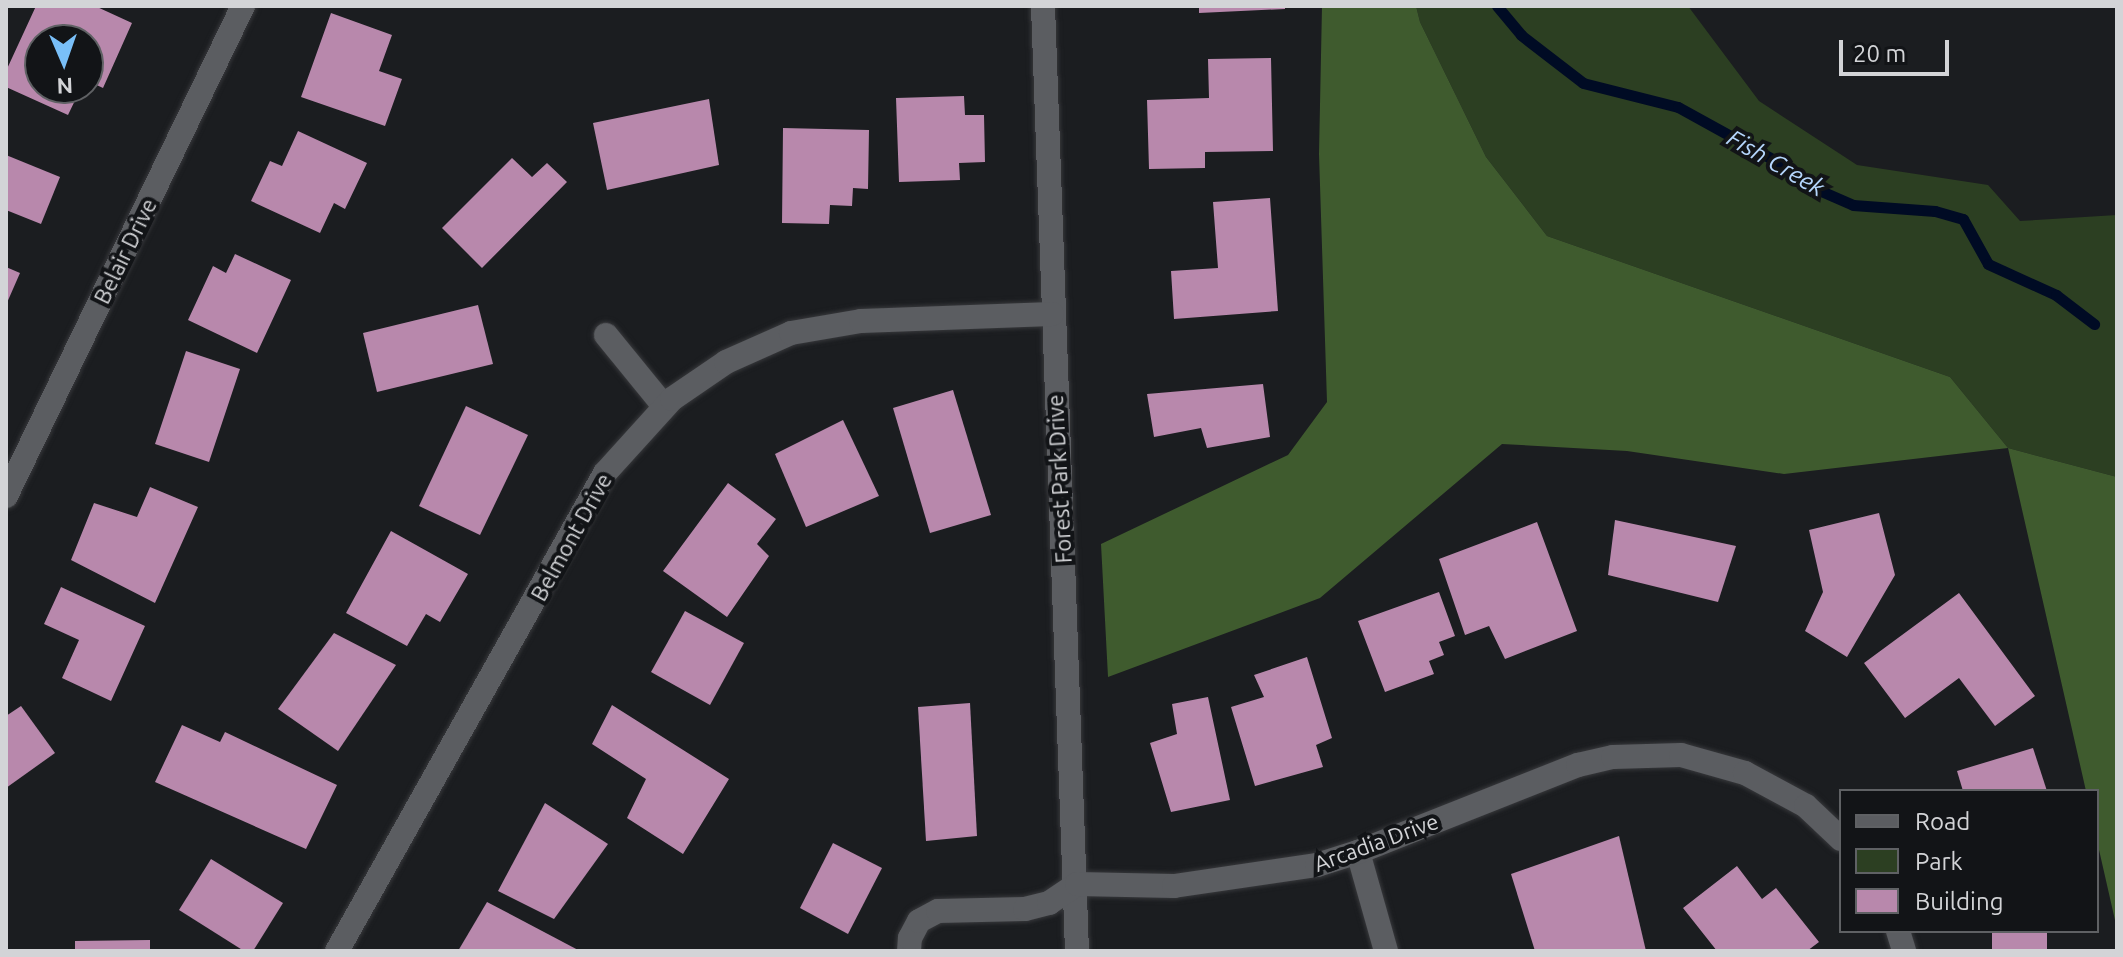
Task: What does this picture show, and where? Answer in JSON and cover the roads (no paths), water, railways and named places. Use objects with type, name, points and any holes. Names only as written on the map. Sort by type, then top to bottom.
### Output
[{"type":"street","name":"Belair Drive","points":[[6,496],[243,6]]},
{"type":"street","name":"Forest Park Drive","points":[[1043,6],[1052,314],[1077,884],[1077,951]]},
{"type":"street","name":"Belmont Drive","points":[[337,951],[605,473],[664,406],[697,379],[726,362],[791,333],[861,321],[1052,314]]},
{"type":"street","points":[[606,335],[664,406]]},
{"type":"street","name":"Arcadia Drive","points":[[1077,884],[1174,886],[1275,873],[1358,852],[1578,765],[1646,753],[1681,755],[1745,773],[1806,806],[1839,837]]},
{"type":"street","points":[[1358,852],[1386,951]]},
{"type":"street","points":[[909,951],[910,938],[919,921],[938,911],[1025,909],[1049,903],[1077,884]]},
{"type":"waterway","name":"Fish Creek","points":[[1497,6],[1521,35],[1583,83],[1678,107],[1774,160],[1805,184],[1853,205],[1935,211],[1963,219],[1988,264],[2056,295],[2094,324]]}]
